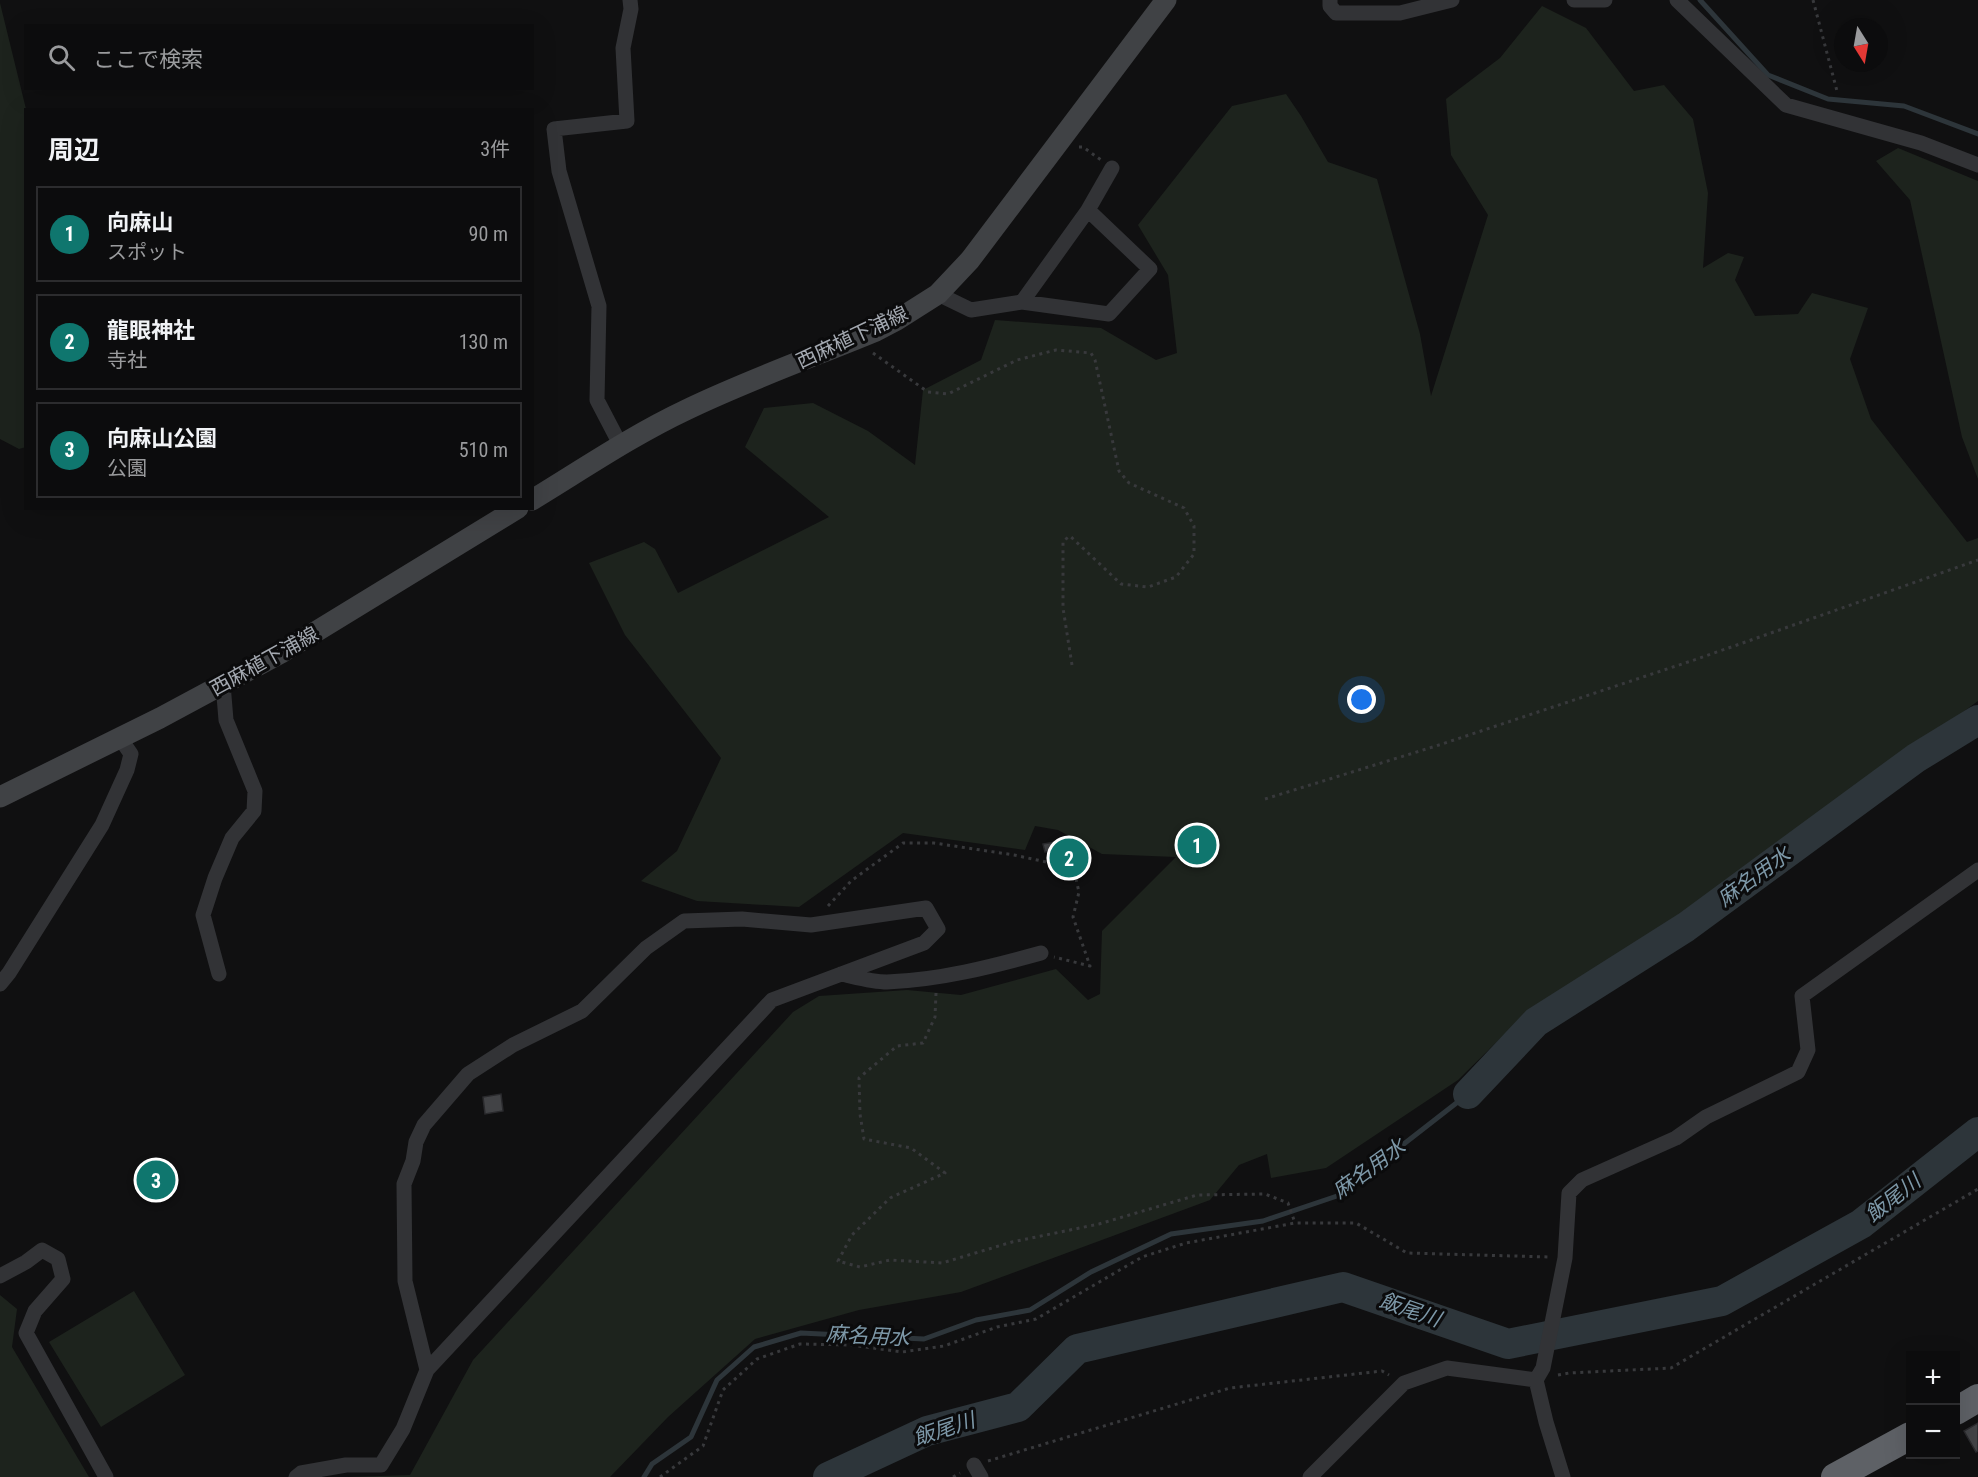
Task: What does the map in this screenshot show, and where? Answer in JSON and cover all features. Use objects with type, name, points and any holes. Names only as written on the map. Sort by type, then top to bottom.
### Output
[{"type":"highway","points":[[1960,1409],[1978,1398]]},
{"type":"highway","points":[[1835,1477],[1906,1439]]},
{"type":"main road","name":"西麻植下浦線","points":[[534,499],[684,411],[712,397],[855,340],[897,320],[938,294],[970,260],[1166,0]]},
{"type":"main road","name":"西麻植下浦線","points":[[0,797],[120,738],[281,653],[515,510]]},
{"type":"street","points":[[621,446],[597,400],[599,306],[559,171],[554,129],[627,121],[623,48],[631,9],[630,0]]},
{"type":"street","points":[[1330,0],[1330,6],[1336,13],[1400,13],[1452,0]]},
{"type":"street","points":[[1574,0],[1605,0]]},
{"type":"street","points":[[1677,0],[1786,105],[1921,143],[1978,165]]},
{"type":"street","points":[[1022,302],[1088,210],[1112,168]]},
{"type":"street","points":[[938,294],[972,310],[1022,302],[1109,314],[1150,269],[1088,210]]},
{"type":"street","points":[[219,974],[203,915],[215,878],[232,838],[254,811],[255,791],[226,720],[223,684]]},
{"type":"street","points":[[0,984],[102,825],[127,770],[130,754],[120,738]]},
{"type":"street","points":[[1563,1477],[1546,1422],[1540,1374],[1564,1262],[1569,1192],[1582,1180],[1676,1138],[1706,1117],[1798,1072],[1808,1050],[1802,996],[1978,870]]},
{"type":"street","points":[[296,1477],[301,1473],[346,1465],[381,1464],[403,1429],[427,1370],[772,1000],[924,943],[938,929],[926,908],[811,924],[742,919],[684,921],[646,948],[582,1011],[513,1045],[468,1074],[424,1125],[416,1142],[413,1161],[404,1184],[405,1281],[427,1370]]},
{"type":"street","points":[[839,974],[885,982],[936,977],[962,974],[1041,953]]},
{"type":"street","points":[[0,1276],[42,1250],[58,1259],[63,1279],[35,1311],[26,1333],[106,1477]]},
{"type":"street","points":[[1310,1477],[1404,1383],[1447,1368],[1540,1374]]},
{"type":"path","points":[[1813,0],[1837,91]]},
{"type":"path","points":[[1057,144],[1083,147],[1112,168]]},
{"type":"path","points":[[855,340],[928,392],[948,394],[1017,360],[1056,350],[1091,353],[1095,360],[1119,471],[1129,483],[1184,508],[1194,525],[1194,554],[1176,576],[1148,587],[1121,584],[1071,536],[1063,541],[1063,608],[1072,665]]},
{"type":"path","points":[[1266,799],[1436,746],[1700,658],[1978,560]]},
{"type":"path","points":[[811,924],[851,881],[903,843],[934,843],[1051,863],[1056,876],[1075,875],[1079,892],[1072,917],[1090,966],[1041,953]]},
{"type":"path","points":[[936,977],[935,1017],[923,1043],[897,1046],[859,1078],[860,1114],[864,1139],[910,1148],[945,1173],[890,1198],[852,1234],[838,1261],[860,1267],[890,1260],[942,1263],[1011,1242],[1100,1224],[1197,1195],[1265,1194],[1288,1203],[1295,1223]]},
{"type":"path","points":[[1540,1374],[1671,1368],[1978,1189]]},
{"type":"path","points":[[660,1477],[703,1446],[723,1390],[757,1359],[800,1344],[851,1344],[902,1352],[944,1346],[997,1327],[1036,1320],[1142,1257],[1186,1243],[1295,1223],[1356,1223],[1407,1253],[1564,1262]]},
{"type":"path","points":[[953,1477],[978,1471],[1230,1388],[1382,1371],[1404,1383]]},
{"type":"shaded area","points":[[0,3],[26,108],[24,448],[19,449],[0,439]]},
{"type":"shaded area","points":[[1542,6],[1586,28],[1634,91],[1664,85],[1693,119],[1708,193],[1703,268],[1728,253],[1744,257],[1735,280],[1755,316],[1798,314],[1812,293],[1868,308],[1850,359],[1871,419],[1967,542],[1978,538],[1978,701],[1700,905],[1520,1019],[1458,1080],[1326,1168],[1271,1178],[1267,1154],[1239,1165],[1210,1200],[961,1292],[859,1310],[755,1339],[668,1417],[610,1477],[348,1477],[410,1475],[473,1360],[793,1012],[819,996],[907,990],[961,995],[1056,969],[1088,1000],[1100,994],[1102,931],[1176,857],[1102,854],[1058,830],[1035,826],[1025,850],[903,833],[799,907],[697,901],[641,881],[677,851],[721,758],[625,635],[589,563],[644,542],[655,549],[678,593],[829,517],[745,447],[764,408],[813,403],[868,431],[915,465],[923,390],[981,360],[995,320],[1101,328],[1156,360],[1177,353],[1168,275],[1138,225],[1232,106],[1286,94],[1328,162],[1377,179],[1420,334],[1431,396],[1488,215],[1451,155],[1446,99],[1500,58]]},
{"type":"shaded area","points":[[1898,148],[1978,181],[1978,479],[1962,437],[1910,200],[1876,161]]},
{"type":"shaded area","points":[[134,1291],[185,1375],[101,1427],[49,1342]]},
{"type":"shaded area","points":[[0,1295],[17,1309],[12,1347],[89,1477],[0,1477]]},
{"type":"building","points":[[1066,840],[1068,849],[1045,852],[1043,844]]},
{"type":"building","points":[[1081,850],[1084,868],[1059,872],[1057,853]]},
{"type":"building","points":[[501,1094],[503,1111],[485,1114],[483,1097]]},
{"type":"building","points":[[1978,1423],[1978,1451],[1976,1452],[1964,1431]]},
{"type":"waterway","points":[[1700,0],[1768,75],[1828,99],[1904,106],[1978,134]]},
{"type":"waterway","name":"麻名用水","points":[[1468,1094],[1536,1022],[1686,927],[1916,758],[1978,720]]},
{"type":"waterway","name":"麻名用水","points":[[644,1477],[652,1464],[691,1437],[717,1380],[754,1347],[801,1333],[924,1339],[976,1320],[1030,1310],[1091,1272],[1171,1234],[1263,1221],[1337,1196],[1468,1094]]},
{"type":"waterway","name":"飯尾川","points":[[828,1477],[927,1431],[1018,1407],[1077,1349],[1343,1287],[1508,1344],[1722,1301],[1861,1224],[1978,1132]]},
{"type":"place","name":"向麻山","points":[[1197,845]]},
{"type":"place","name":"龍眼神社","points":[[1069,858]]},
{"type":"place","name":"向麻山公園","points":[[156,1180]]}]
